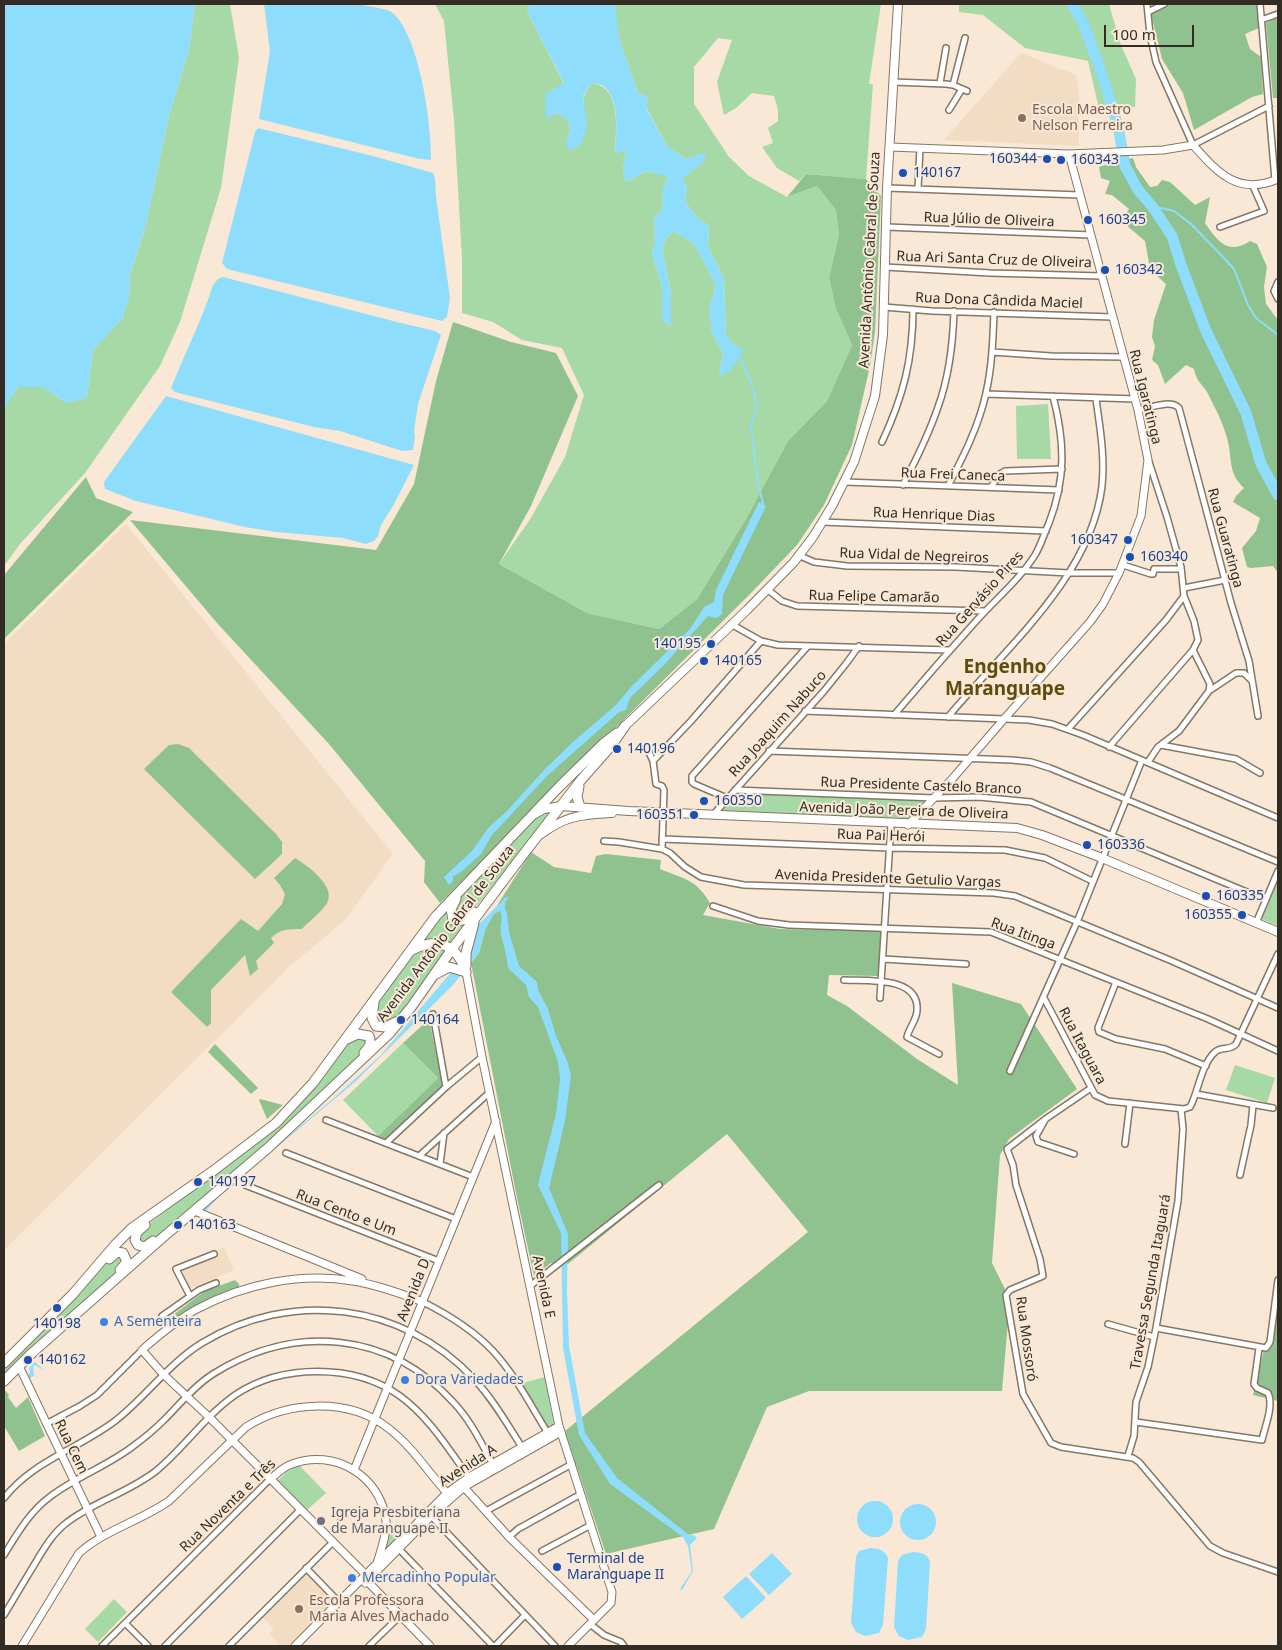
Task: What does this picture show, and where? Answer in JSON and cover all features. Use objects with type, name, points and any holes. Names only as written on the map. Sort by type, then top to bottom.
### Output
[{"type":"highway","name":"Avenida Antônio Cabral de Souza","points":[[4,1381],[314,1105],[390,1033],[518,860],[581,780],[611,746],[625,726]]},
{"type":"highway","name":"Avenida Antônio Cabral de Souza","points":[[6,1360],[73,1294],[132,1228],[276,1123],[313,1083],[436,916],[560,786],[604,743],[625,726]]},
{"type":"highway","points":[[580,807],[577,793],[581,780]]},
{"type":"highway","points":[[474,875],[453,904],[450,913],[453,920],[462,920],[472,915],[518,860]]},
{"type":"highway","points":[[430,980],[445,969],[453,967],[466,972],[464,956],[475,918]]},
{"type":"highway","points":[[410,951],[428,944],[443,945],[464,956]]},
{"type":"highway","points":[[375,999],[372,1018],[376,1026],[386,1028],[403,1017]]},
{"type":"highway","points":[[314,1105],[322,1091],[370,1046],[371,1041],[364,1034],[358,1034],[345,1040]]},
{"type":"highway","points":[[201,1179],[137,1232],[135,1236],[137,1244],[145,1247],[150,1244],[209,1193],[229,1181]]},
{"type":"highway","points":[[69,1322],[82,1305],[122,1268],[126,1262],[125,1256],[119,1252],[114,1254],[89,1282],[73,1294]]},
{"type":"main road","name":"Avenida Antônio Cabral de Souza","points":[[625,726],[767,589],[798,555],[822,522],[854,462],[875,396],[879,374],[884,307],[887,188],[898,4]]},
{"type":"main road","name":"Avenida João Pereira de Oliveira","points":[[533,815],[544,809],[561,806],[663,813],[1017,828],[1042,835],[1102,858],[1278,932]]},
{"type":"main road","name":"Avenida João Pereira de Oliveira","points":[[535,839],[549,828],[569,818],[580,815],[629,811]]},
{"type":"street","points":[[1147,4],[1150,35],[1156,62],[1193,145],[1220,173],[1240,183],[1254,186],[1277,180],[1260,4]]},
{"type":"street","points":[[1148,12],[1164,4]]},
{"type":"street","points":[[1261,20],[1278,14]]},
{"type":"street","points":[[953,85],[965,38]]},
{"type":"street","points":[[940,83],[946,48]]},
{"type":"street","points":[[893,82],[940,83],[953,85],[964,90],[950,110]]},
{"type":"street","points":[[890,147],[1069,154],[1126,150],[1164,150],[1193,145],[1269,106]]},
{"type":"street","points":[[918,188],[920,148]]},
{"type":"street","name":"Rua Igaratinga","points":[[1069,154],[1138,410],[1148,460],[1167,517],[1181,569],[1184,596],[1197,631],[1198,640],[1192,650]]},
{"type":"street","points":[[1220,227],[1264,211],[1254,186]]},
{"type":"street","points":[[887,188],[1080,195]]},
{"type":"street","name":"Rua Júlio de Oliveira","points":[[886,227],[1091,235]]},
{"type":"street","name":"Rua Ari Santa Cruz de Oliveira","points":[[885,267],[990,273],[1102,276]]},
{"type":"street","points":[[1278,282],[1274,291],[1278,299]]},
{"type":"street","name":"Rua Dona Cândida Maciel","points":[[884,307],[1112,317]]},
{"type":"street","points":[[882,442],[895,416],[908,373],[913,309]]},
{"type":"street","points":[[903,485],[938,407],[951,350],[954,311]]},
{"type":"street","points":[[948,486],[971,439],[986,394],[992,352],[994,312]]},
{"type":"street","points":[[992,352],[1051,356],[1123,357]]},
{"type":"street","points":[[986,394],[1135,399]]},
{"type":"street","name":"Rua Gervásio Pires","points":[[894,715],[949,650],[1022,572],[1035,555],[1055,506],[1062,469],[1061,442],[1052,396]]},
{"type":"street","points":[[948,717],[1052,598],[1069,573],[1090,530],[1102,486],[1102,440],[1096,398]]},
{"type":"street","name":"Rua Guaratinga","points":[[1138,410],[1172,404],[1177,405],[1179,408],[1225,580],[1249,661],[1258,716]]},
{"type":"street","points":[[908,824],[969,759],[1090,622],[1103,604],[1120,573],[1141,516],[1148,460]]},
{"type":"street","points":[[992,487],[1000,474],[1005,471],[1062,469]]},
{"type":"street","name":"Rua Frei Caneca","points":[[845,482],[1059,490]]},
{"type":"street","name":"Rua Henrique Dias","points":[[822,522],[1046,531]]},
{"type":"street","name":"Rua Vidal de Negreiros","points":[[798,555],[814,562],[834,565],[956,567],[1022,572],[1120,573]]},
{"type":"street","points":[[1123,565],[1151,574],[1154,569],[1181,569]]},
{"type":"street","points":[[1184,588],[1225,580]]},
{"type":"street","name":"Rua Felipe Camarão","points":[[767,589],[782,601],[797,606],[985,611]]},
{"type":"street","points":[[1068,729],[1166,620],[1184,596]]},
{"type":"street","points":[[731,624],[761,642],[778,645],[949,650]]},
{"type":"street","points":[[653,761],[761,642]]},
{"type":"street","name":"Rua Joaquim Nabuco","points":[[713,815],[726,798],[845,666],[859,646]]},
{"type":"street","points":[[726,798],[694,784],[692,776],[807,647]]},
{"type":"street","points":[[1109,747],[1192,650],[1210,684],[1209,692]]},
{"type":"street","name":"Rua Itaguara","points":[[1010,1071],[1044,998],[1126,799],[1145,761],[1161,745],[1180,731],[1209,692],[1236,673],[1244,673],[1251,680]]},
{"type":"street","points":[[805,711],[1030,720],[1068,729],[1278,818]]},
{"type":"street","points":[[1161,745],[1236,759],[1260,773]]},
{"type":"street","points":[[646,746],[653,761],[656,784],[664,788],[662,849]]},
{"type":"street","points":[[770,751],[1031,762],[1278,862]]},
{"type":"street","name":"Rua Presidente Castelo Branco","points":[[735,790],[934,798],[979,797],[1031,802],[1266,900]]},
{"type":"street","points":[[880,998],[891,824]]},
{"type":"street","name":"Rua Pai Herói","points":[[662,839],[1020,852],[1045,858],[1092,881]]},
{"type":"street","name":"Avenida Presidente Getulio Vargas","points":[[604,841],[662,849],[670,853],[695,874],[744,886],[888,889],[1006,894],[1015,896],[1172,961],[1278,1008]]},
{"type":"street","points":[[1256,923],[1278,870]]},
{"type":"street","name":"Rua Itinga","points":[[714,906],[770,923],[991,932],[1242,1034],[1278,1051]]},
{"type":"street","points":[[1181,1109],[1188,1108],[1192,1103],[1206,1066],[1216,1051],[1234,1047],[1242,1034],[1278,954]]},
{"type":"street","points":[[883,959],[966,964]]},
{"type":"street","name":"Avenida E","points":[[466,972],[560,1429],[612,1592],[610,1602],[592,1622]]},
{"type":"street","points":[[844,980],[881,980],[897,985],[915,996],[917,1011],[907,1037],[939,1054]]},
{"type":"street","points":[[1116,982],[1098,1028],[1099,1032],[1116,1039],[1165,1049],[1206,1066]]},
{"type":"street","name":"Rua Itaguara","points":[[1044,998],[1095,1095],[1108,1102],[1181,1109]]},
{"type":"street","points":[[433,1014],[446,1087]]},
{"type":"street","points":[[386,1143],[446,1087],[482,1057]]},
{"type":"street","name":"Rua Mossoró","points":[[1091,1088],[1008,1148],[1007,1151],[1016,1185],[1040,1259],[1043,1276],[1010,1290],[1006,1295],[1021,1388],[1028,1404],[1053,1444],[1128,1456]]},
{"type":"street","points":[[419,1156],[490,1092]]},
{"type":"street","points":[[1196,1094],[1273,1108]]},
{"type":"street","points":[[1125,1144],[1130,1103]]},
{"type":"street","points":[[1240,1175],[1251,1125],[1253,1105]]},
{"type":"street","name":"Travessa Segunda Itaguará","points":[[1128,1456],[1136,1422],[1136,1402],[1148,1367],[1156,1328],[1180,1181],[1184,1129],[1181,1109]]},
{"type":"street","points":[[1047,1118],[1036,1136],[1038,1142],[1074,1154]]},
{"type":"street","points":[[326,1120],[473,1177]]},
{"type":"street","name":"Avenida D","points":[[354,1470],[496,1120]]},
{"type":"street","points":[[440,1164],[444,1133]]},
{"type":"street","points":[[286,1153],[456,1219]]},
{"type":"street","name":"Rua Cento e Um","points":[[245,1185],[439,1261]]},
{"type":"street","points":[[530,1286],[659,1185]]},
{"type":"street","points":[[195,1211],[381,1287],[423,1302],[462,1326],[492,1350],[519,1384],[549,1435]]},
{"type":"street","points":[[190,1296],[176,1269],[214,1254]]},
{"type":"street","points":[[46,1424],[97,1395],[142,1350],[169,1327],[218,1299],[270,1283],[295,1279],[332,1278],[381,1287]]},
{"type":"street","points":[[1156,1328],[1266,1348],[1270,1342],[1278,1280]]},
{"type":"street","points":[[169,1327],[162,1316],[190,1296],[216,1283]]},
{"type":"street","points":[[4,1498],[22,1478],[113,1422],[138,1401],[163,1374],[187,1353],[219,1334],[253,1319],[275,1314],[326,1309],[352,1312],[411,1331],[458,1362],[486,1391],[522,1447]]},
{"type":"street","points":[[1108,1324],[1154,1337]]},
{"type":"street","points":[[4,1555],[24,1522],[50,1496],[129,1449],[158,1426],[186,1396],[212,1374],[243,1357],[289,1344],[328,1341],[374,1350],[399,1360],[428,1378],[455,1404],[474,1430],[493,1464]]},
{"type":"street","points":[[1136,1422],[1262,1440],[1270,1408],[1270,1398],[1268,1393],[1257,1388],[1254,1384],[1259,1348]]},
{"type":"street","points":[[142,1350],[163,1374],[210,1418],[333,1542],[430,1646]]},
{"type":"street","name":"Rua Cem","points":[[19,1366],[101,1537]]},
{"type":"street","points":[[4,1615],[48,1542],[65,1524],[150,1476],[224,1404],[251,1386],[274,1378],[316,1371],[335,1372],[356,1377],[388,1389],[400,1396],[432,1426],[471,1479]]},
{"type":"street","points":[[22,1646],[79,1552],[101,1537],[155,1511],[169,1501],[246,1427],[275,1412],[319,1406],[341,1408],[375,1420],[401,1439],[447,1493]]},
{"type":"street","name":"Avenida A","points":[[471,1479],[560,1429]]},
{"type":"street","name":"Avenida A","points":[[301,1646],[447,1493],[522,1447],[549,1435]]},
{"type":"street","points":[[1128,1456],[1139,1462],[1210,1546],[1223,1553],[1278,1572]]},
{"type":"street","name":"Rua Noventa e Três","points":[[102,1646],[270,1479],[284,1468],[302,1461],[329,1460],[339,1462],[354,1470],[371,1484],[378,1495],[384,1514],[385,1535],[376,1564]]},
{"type":"street","points":[[486,1511],[572,1464]]},
{"type":"street","points":[[462,1485],[509,1537],[604,1635],[621,1642],[624,1646]]},
{"type":"street","name":"Avenida A","points":[[295,1646],[366,1578],[376,1564],[431,1516],[462,1485]]},
{"type":"street","points":[[509,1537],[518,1529],[581,1494]]},
{"type":"street","points":[[165,1646],[300,1510]]},
{"type":"street","points":[[431,1516],[555,1646]]},
{"type":"street","points":[[542,1551],[590,1524]]},
{"type":"street","points":[[228,1646],[333,1542]]},
{"type":"street","points":[[397,1547],[494,1646],[525,1614]]},
{"type":"street","points":[[306,1568],[339,1602]]},
{"type":"street","points":[[369,1646],[400,1616]]},
{"type":"street","points":[[568,1646],[592,1622]]},
{"type":"street","points":[[126,1624],[148,1646]]},
{"type":"shaded area","name":"Escola Maestro Nelson Ferreira","points":[[1021,53],[1076,75],[1079,96],[1079,146],[944,140]]},
{"type":"shaded area","points":[[126,524],[393,854],[344,921],[289,967],[4,1250],[4,644]]},
{"type":"shaded area","points":[[224,1247],[234,1270],[184,1291],[174,1268]]},
{"type":"shaded area","name":"Escola Professora Maria Alves Machado","points":[[305,1570],[338,1603],[295,1646],[281,1646],[269,1634],[274,1629],[260,1615]]},
{"type":"green space","points":[[195,4],[230,4],[239,58],[221,188],[180,322],[160,366],[85,473],[20,544],[4,566],[4,408],[18,387],[42,387],[67,403],[87,397],[93,350],[122,319],[129,297],[130,275],[145,228],[169,115],[189,50]]},
{"type":"green space","points":[[435,4],[530,4],[527,11],[564,84],[546,118],[557,113],[567,119],[571,130],[566,141],[587,125],[584,98],[592,83],[602,86],[608,92],[613,101],[615,111],[615,153],[626,150],[623,171],[626,182],[646,171],[669,176],[663,187],[662,209],[654,219],[655,243],[652,254],[662,287],[662,320],[671,326],[671,293],[662,249],[666,239],[674,231],[694,244],[716,285],[709,309],[712,333],[723,353],[719,376],[734,345],[726,335],[724,279],[708,247],[709,225],[699,220],[685,202],[687,188],[682,178],[702,163],[706,153],[686,159],[667,146],[646,107],[648,97],[638,93],[619,39],[614,5],[881,4],[869,84],[873,84],[866,179],[806,174],[799,181],[777,168],[762,147],[773,143],[768,128],[778,121],[778,110],[774,96],[752,93],[736,108],[724,115],[717,82],[732,40],[718,38],[694,67],[694,104],[729,157],[749,176],[787,197],[817,186],[836,210],[839,234],[829,278],[836,309],[852,345],[827,401],[788,441],[746,519],[697,599],[659,629],[587,613],[499,564],[531,518],[565,457],[584,395],[562,348],[522,340],[493,322],[462,313],[462,258],[454,120],[444,21]]},
{"type":"green space","points":[[959,4],[1109,4],[1121,45],[1136,79],[1135,107],[1122,107],[1117,115],[1121,125],[1099,109],[1088,61],[1025,48],[983,15],[959,12]]},
{"type":"green space","points":[[1171,4],[1257,4],[1259,28],[1245,34],[1250,49],[1261,57],[1263,94],[1252,97],[1194,130],[1183,93],[1162,59],[1151,14]]},
{"type":"green space","points":[[1278,18],[1278,98],[1273,98],[1266,23]]},
{"type":"green space","points":[[1133,158],[1136,167],[1150,187],[1157,186],[1162,180],[1170,182],[1195,205],[1210,197],[1205,223],[1218,240],[1223,244],[1235,247],[1250,241],[1257,244],[1267,267],[1264,287],[1266,304],[1278,320],[1278,573],[1273,566],[1247,567],[1242,548],[1256,531],[1260,518],[1233,502],[1244,488],[1233,471],[1227,438],[1220,419],[1207,392],[1198,380],[1194,369],[1186,365],[1165,384],[1158,365],[1152,360],[1155,346],[1152,337],[1154,320],[1166,284],[1156,275],[1149,263],[1145,241],[1126,225],[1124,216],[1129,209],[1112,195],[1105,194],[1110,181],[1101,178],[1099,167]]},
{"type":"green space","points":[[806,174],[866,179],[881,196],[875,332],[870,366],[852,445],[824,505],[797,545],[753,591],[440,903],[424,882],[425,861],[329,744],[217,623],[130,520],[376,550],[414,484],[436,381],[453,322],[511,342],[556,353],[578,396],[531,506],[499,564],[587,613],[659,629],[697,599],[746,519],[788,441],[827,401],[852,345],[836,309],[829,278],[839,234],[836,210],[817,186],[787,197]]},
{"type":"green space","points":[[1048,404],[1051,459],[1017,459],[1016,406]]},
{"type":"green space","points":[[86,477],[96,498],[133,512],[4,639],[4,575]]},
{"type":"green space","points":[[178,744],[189,748],[282,842],[282,854],[255,879],[144,769],[169,745]]},
{"type":"green space","points":[[736,791],[930,799],[908,825],[713,815]]},
{"type":"green space","points":[[557,807],[473,910],[457,919],[452,911],[461,896],[538,814]]},
{"type":"green space","points":[[531,852],[554,867],[591,873],[596,856],[606,854],[661,860],[660,869],[689,881],[705,895],[710,903],[703,915],[780,929],[881,931],[878,976],[829,975],[827,995],[847,1006],[917,1059],[958,1085],[952,983],[1021,1004],[1077,1089],[1009,1139],[1000,1155],[992,1263],[1010,1299],[1002,1391],[809,1391],[767,1407],[714,1529],[606,1554],[565,1431],[808,1232],[727,1134],[568,1264],[551,1263],[534,1276],[471,963],[479,953],[485,930],[498,904]]},
{"type":"green space","points":[[295,858],[313,871],[324,884],[328,890],[329,897],[327,903],[302,929],[285,930],[271,938],[274,943],[256,961],[258,969],[250,976],[245,955],[211,990],[211,1023],[207,1027],[171,992],[241,919],[258,931],[282,904],[285,894],[274,878]]},
{"type":"green space","points":[[1278,878],[1278,926],[1261,919]]},
{"type":"green space","points":[[448,907],[446,917],[454,925],[473,917],[451,944],[432,938],[421,942]]},
{"type":"green space","points":[[429,945],[448,949],[408,1005],[389,1022],[380,1026],[373,1015],[388,985],[410,957]]},
{"type":"green space","points":[[429,1019],[443,1086],[385,1139],[378,1136],[438,1078],[403,1043]]},
{"type":"green space","points":[[367,1034],[362,1062],[153,1241],[136,1243],[137,1233],[181,1199],[195,1184],[285,1115],[350,1039]]},
{"type":"green space","points":[[403,1043],[438,1078],[378,1136],[343,1100]]},
{"type":"green space","points":[[215,1044],[258,1088],[251,1094],[208,1052]]},
{"type":"green space","points":[[1235,1065],[1275,1078],[1267,1103],[1226,1090]]},
{"type":"green space","points":[[260,1099],[283,1105],[267,1119]]},
{"type":"green space","points":[[116,1251],[128,1260],[113,1278],[4,1382],[4,1364]]},
{"type":"green space","points":[[235,1280],[239,1287],[205,1301],[170,1320],[169,1318],[205,1291]]},
{"type":"green space","points":[[1278,1292],[1278,1401],[1253,1395]]},
{"type":"green space","points":[[545,1377],[554,1426],[547,1429],[519,1384]]},
{"type":"green space","points":[[4,1389],[16,1408],[28,1397],[45,1436],[19,1451],[4,1426]]},
{"type":"green space","points":[[299,1465],[326,1493],[307,1510],[276,1482],[287,1472]]},
{"type":"green space","points":[[387,1521],[402,1536],[377,1563]]},
{"type":"green space","points":[[114,1599],[127,1612],[98,1642],[85,1629]]},
{"type":"water","points":[[4,4],[195,5],[189,50],[169,115],[145,228],[130,275],[129,297],[122,319],[93,350],[87,397],[67,403],[42,387],[18,387],[4,409]]},
{"type":"water","points":[[264,4],[351,4],[390,11],[400,22],[409,38],[416,58],[426,103],[431,160],[420,159],[259,119],[270,51]]},
{"type":"water","points":[[530,4],[615,4],[619,39],[638,93],[648,97],[646,108],[667,146],[686,159],[707,152],[702,163],[683,178],[687,188],[685,202],[699,220],[709,225],[708,247],[724,279],[726,335],[734,345],[744,350],[730,371],[719,376],[723,353],[712,333],[709,309],[716,285],[694,244],[674,231],[666,239],[662,249],[671,293],[671,326],[662,320],[662,287],[652,254],[655,243],[654,219],[662,209],[663,186],[669,177],[646,171],[626,182],[623,171],[626,150],[615,153],[616,117],[613,99],[609,92],[602,85],[592,83],[587,89],[584,98],[586,130],[579,146],[569,151],[566,141],[571,130],[567,119],[557,113],[546,119],[545,94],[564,83],[527,11]]},
{"type":"water","points":[[258,128],[373,156],[433,173],[450,298],[447,317],[442,321],[227,269],[222,263],[255,132]]},
{"type":"water","points":[[223,277],[435,331],[441,335],[418,404],[413,450],[402,451],[340,431],[314,427],[175,392],[171,388],[199,324],[213,285],[218,279]]},
{"type":"water","points":[[166,396],[414,465],[381,525],[378,536],[374,541],[366,544],[343,538],[276,532],[245,527],[136,501],[105,489],[104,482]]},
{"type":"water","points":[[759,502],[766,506],[723,595],[722,614],[717,618],[708,616],[664,665],[630,698],[626,710],[619,712],[547,776],[491,836],[481,854],[461,872],[453,876],[453,881],[449,885],[444,877],[472,851],[489,827],[507,811],[544,770],[573,742],[616,705],[631,687],[690,629],[704,607],[714,602],[716,590]]},
{"type":"water","points":[[509,896],[505,903],[505,909],[509,932],[519,966],[537,982],[538,990],[548,1009],[571,1075],[565,1121],[549,1188],[568,1234],[567,1292],[569,1346],[585,1433],[617,1478],[689,1535],[697,1538],[690,1545],[693,1571],[682,1590],[680,1589],[692,1571],[688,1546],[683,1537],[610,1484],[579,1435],[563,1348],[561,1233],[538,1185],[556,1114],[560,1079],[558,1062],[538,1007],[529,997],[526,985],[508,968],[501,935],[502,917],[500,911],[494,914],[485,930],[479,953],[453,985],[355,1082],[222,1193],[204,1213],[200,1210],[334,1098],[381,1055],[470,950],[479,924]]},
{"type":"water","points":[[35,1362],[45,1371],[35,1365],[33,1367],[34,1376],[29,1381],[48,1416],[46,1417],[26,1377],[30,1373],[29,1368]]},
{"type":"water","points":[[875,1501],[888,1506],[893,1519],[888,1532],[875,1537],[862,1532],[857,1519],[862,1506]]},
{"type":"water","points":[[918,1504],[931,1509],[936,1522],[931,1535],[918,1540],[905,1535],[900,1522],[905,1509]]},
{"type":"water","points":[[870,1548],[881,1550],[888,1558],[883,1625],[879,1633],[865,1636],[856,1632],[851,1623],[856,1557],[859,1551]]},
{"type":"water","points":[[913,1552],[924,1554],[930,1562],[926,1629],[922,1637],[908,1640],[899,1636],[894,1627],[898,1561],[902,1555]]},
{"type":"water","points":[[772,1553],[792,1574],[769,1595],[749,1574]]},
{"type":"water","points":[[746,1576],[766,1598],[742,1619],[723,1597]]},
{"type":"waterway","points":[[1072,4],[1083,23],[1103,77],[1118,126],[1125,166],[1138,190],[1152,206],[1172,236],[1206,331],[1246,413],[1261,464],[1278,495]]},
{"type":"waterway","points":[[1152,206],[1174,211],[1191,224],[1234,269],[1248,305],[1256,318],[1278,335]]},
{"type":"waterway","points":[[738,358],[743,363],[757,406],[751,425],[762,506]]},
{"type":"place","name":"Escola Maestro Nelson Ferreira","points":[[1022,118]]},
{"type":"place","name":"160344","points":[[1047,159]]},
{"type":"place","name":"160343","points":[[1061,160]]},
{"type":"place","name":"140167","points":[[903,173]]},
{"type":"place","name":"160345","points":[[1088,220]]},
{"type":"place","name":"160342","points":[[1105,270]]},
{"type":"place","name":"160347","points":[[1128,540]]},
{"type":"place","name":"160340","points":[[1130,557]]},
{"type":"place","name":"140195","points":[[711,644]]},
{"type":"place","name":"140165","points":[[704,661]]},
{"type":"place","name":"140196","points":[[617,749]]},
{"type":"place","name":"160350","points":[[704,801]]},
{"type":"place","name":"160351","points":[[694,815]]},
{"type":"place","name":"160336","points":[[1087,845]]},
{"type":"place","name":"160335","points":[[1206,896]]},
{"type":"place","name":"160355","points":[[1242,915]]},
{"type":"place","name":"140164","points":[[401,1020]]},
{"type":"place","name":"140197","points":[[198,1182]]},
{"type":"place","name":"140163","points":[[178,1225]]},
{"type":"place","name":"140198","points":[[57,1308]]},
{"type":"place","name":"A Sementeira","points":[[104,1322]]},
{"type":"place","name":"140162","points":[[28,1360]]},
{"type":"place","name":"Dora Variedades","points":[[405,1380]]},
{"type":"place","name":"Igreja Presbiteriana de Maranguape II","points":[[321,1521]]},
{"type":"place","name":"Terminal de Maranguape II","points":[[557,1567]]},
{"type":"place","name":"Mercadinho Popular","points":[[352,1578]]},
{"type":"place","name":"Escola Professora Maria Alves Machado","points":[[299,1609]]},
{"type":"district","name":"Engenho Maranguape","points":[[1005,679]]}]
